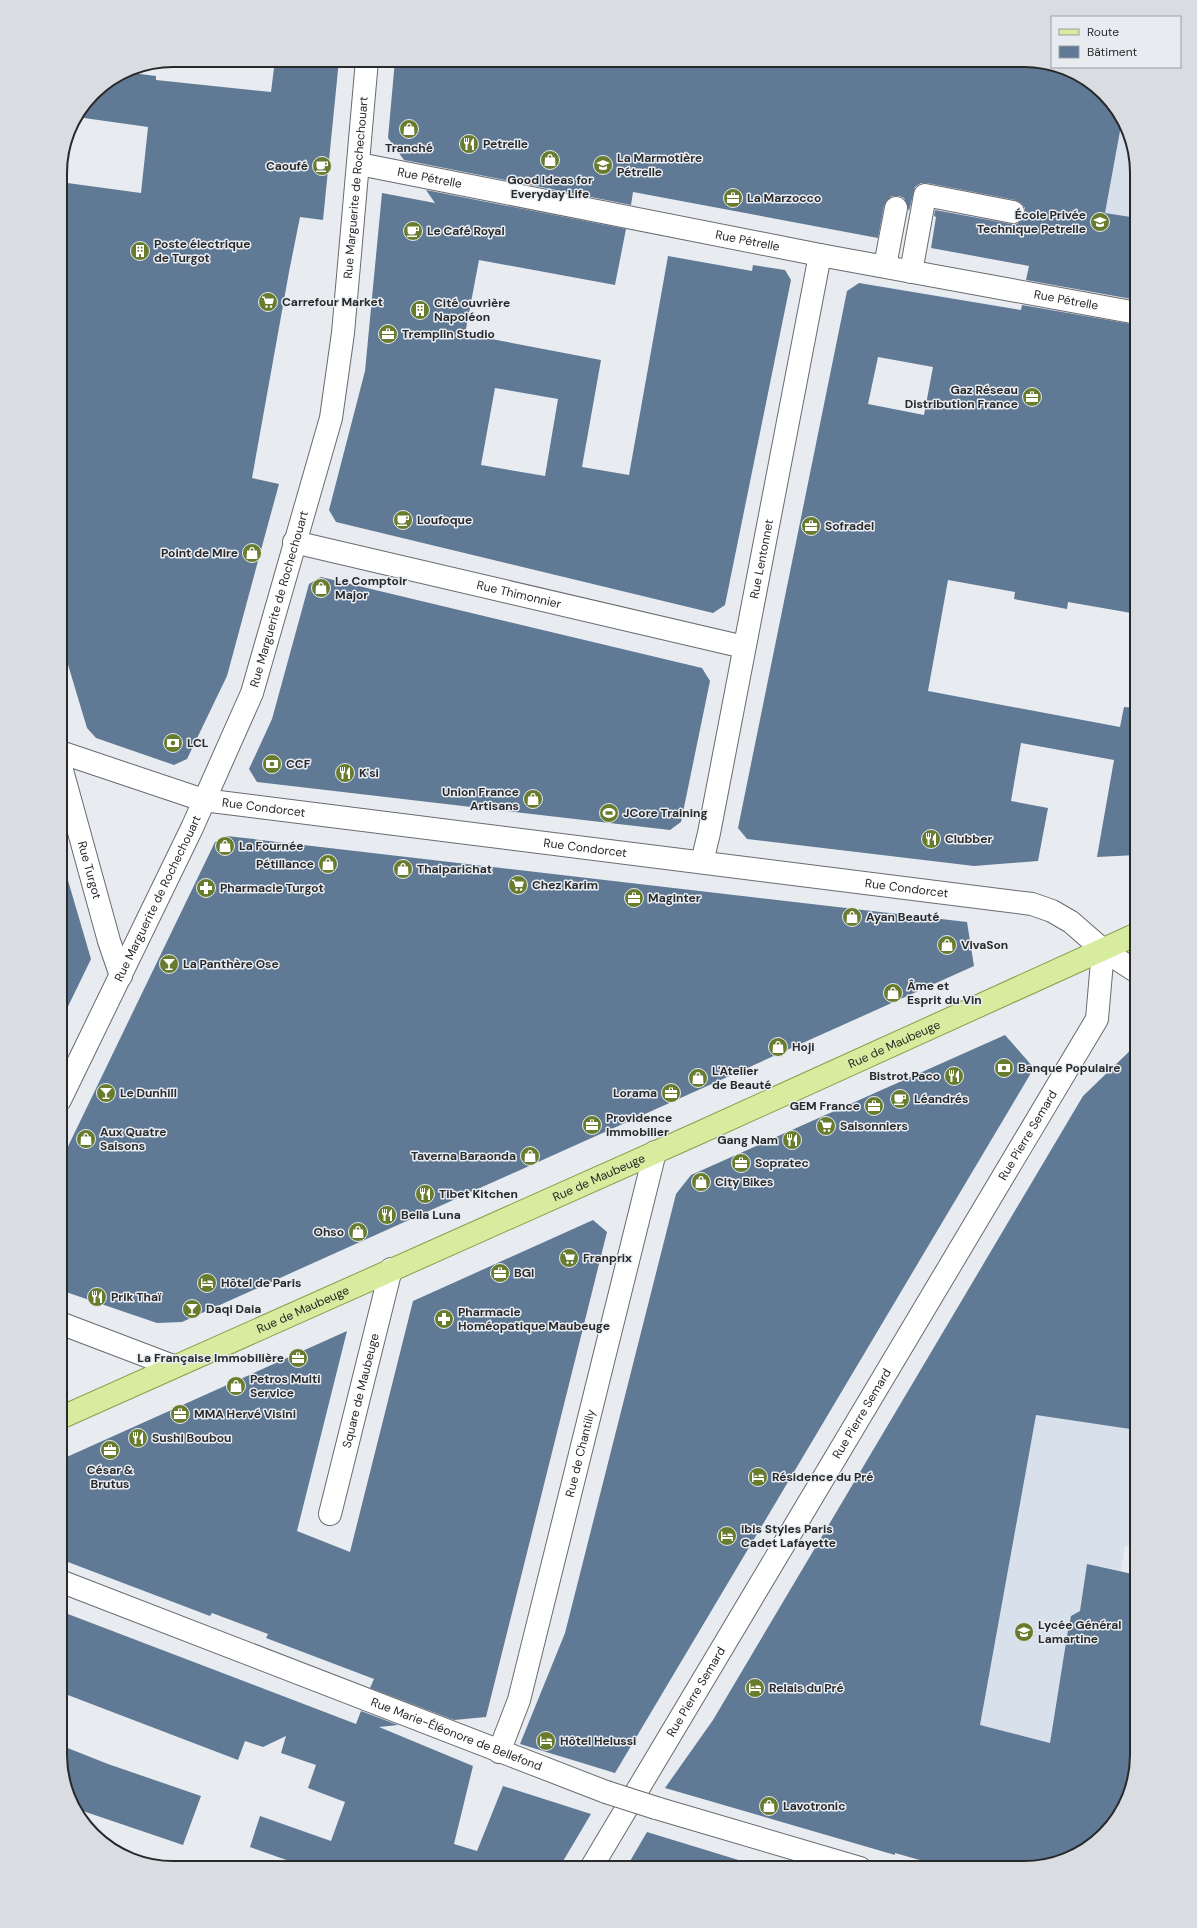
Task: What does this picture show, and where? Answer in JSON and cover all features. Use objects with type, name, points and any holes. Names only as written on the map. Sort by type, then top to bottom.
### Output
[{"type":"main road","name":"Rue de Maubeuge","points":[[67,1415],[173,1366],[655,1152],[1130,937]]},
{"type":"street","name":"Rue Marguerite de Rochechouart","points":[[67,1086],[121,976],[203,800],[219,770],[252,693],[294,542],[331,418],[343,333],[366,67]]},
{"type":"street","name":"Rue Pétrelle","points":[[359,164],[820,255],[1130,312]]},
{"type":"street","points":[[911,272],[925,195],[1013,212]]},
{"type":"street","points":[[885,266],[896,208]]},
{"type":"street","name":"Rue Lentonnet","points":[[702,862],[709,833],[820,255]]},
{"type":"street","name":"Rue Thimonnier","points":[[294,542],[744,647]]},
{"type":"street","name":"Rue Condorcet","points":[[67,754],[203,800],[1032,904],[1052,911],[1070,922],[1103,950],[1130,967]]},
{"type":"street","name":"Rue Turgot","points":[[67,789],[108,941],[121,976]]},
{"type":"street","name":"Rue Pierre Semard","points":[[595,1861],[1097,1019],[1103,950]]},
{"type":"street","name":"Rue de Chantilly","points":[[499,1752],[518,1700],[655,1152]]},
{"type":"street","name":"Square de Maubeuge","points":[[330,1514],[392,1269]]},
{"type":"street","points":[[67,1326],[173,1366]]},
{"type":"street","name":"Rue Marie-Éléonore de Bellefond","points":[[67,1585],[606,1792],[836,1861]]},
{"type":"shaded area","points":[[1089,89],[1104,103],[1119,126],[1129,159],[1130,285],[1112,281]]},
{"type":"shaded area","name":"Lycée Général Lamartine","points":[[986,1365],[1130,1386],[1130,1546],[1125,1546],[1097,1721],[1056,1794],[914,1756]]},
{"type":"building","points":[[274,67],[338,67],[323,220],[300,217],[252,478],[279,484],[227,676],[187,759],[174,765],[96,738],[87,728],[67,661],[67,183],[141,193],[148,127],[83,118],[103,93],[126,78],[137,74],[156,76],[156,80],[271,92]]},
{"type":"building","points":[[394,67],[1031,67],[1044,69],[1071,78],[1094,93],[1112,114],[1120,129],[1105,213],[1130,217],[1130,299],[1026,280],[1029,266],[931,248],[936,217],[934,216],[935,210],[1017,224],[1022,220],[1025,214],[1025,208],[1021,203],[1015,200],[921,183],[915,187],[909,211],[904,198],[892,196],[887,200],[884,206],[878,238],[633,192],[631,205],[404,160],[388,138]]},
{"type":"building","points":[[426,190],[626,229],[615,285],[479,260],[465,334],[601,360],[582,467],[629,475],[668,256],[752,271],[753,265],[785,270],[791,280],[725,605],[713,613],[336,522],[329,510],[365,371],[382,193],[435,203]],"holes":[[[495,388],[558,399],[545,476],[481,465]]]},
{"type":"building","points":[[859,283],[1021,310],[1022,305],[1130,324],[1130,613],[1068,602],[1067,609],[1014,599],[1015,592],[948,580],[928,691],[1120,727],[1124,707],[1130,707],[1130,855],[1097,857],[1114,760],[1021,743],[1011,801],[1048,808],[1038,861],[974,866],[747,839],[738,828],[847,291]],"holes":[[[878,357],[933,367],[924,415],[868,404]]]},
{"type":"building","points":[[321,577],[702,668],[710,681],[681,822],[670,830],[257,782],[249,769],[272,719],[309,584]]},
{"type":"building","points":[[227,836],[967,922],[974,966],[182,1322],[157,1323],[67,1292],[67,1149],[215,842]]},
{"type":"building","points":[[67,877],[91,959],[67,1009]]},
{"type":"building","points":[[1005,1035],[1034,1068],[615,1773],[520,1744],[565,1633],[676,1194],[691,1175]]},
{"type":"building","points":[[1130,1051],[1130,1429],[1036,1415],[980,1725],[1050,1743],[1068,1630],[1071,1616],[1080,1611],[1087,1564],[1130,1573],[1129,1769],[1124,1789],[1112,1814],[1094,1835],[1083,1843],[1071,1850],[1051,1857],[1024,1861],[923,1861],[895,1853],[895,1855],[665,1788],[713,1720],[1083,1096]]},
{"type":"building","points":[[593,1220],[607,1232],[486,1717],[454,1720],[370,1688],[374,1679],[266,1638],[268,1634],[212,1613],[210,1616],[67,1562],[67,1457],[347,1331],[297,1531],[350,1552],[413,1301]]},
{"type":"building","points":[[67,1614],[356,1724],[361,1711],[398,1725],[379,1727],[473,1766],[454,1844],[477,1851],[503,1786],[591,1814],[563,1861],[289,1861],[250,1847],[260,1816],[331,1841],[345,1802],[308,1788],[316,1765],[281,1753],[286,1736],[263,1747],[245,1741],[238,1760],[67,1695]]},
{"type":"building","points":[[67,1748],[108,1764],[201,1796],[183,1845],[83,1811],[78,1802],[71,1782],[68,1769]]},
{"type":"building","points":[[647,1832],[742,1861],[630,1861]]},
{"type":"place","name":"Tranché","points":[[409,129]]},
{"type":"place","name":"Petrelle","points":[[469,144]]},
{"type":"place","name":"Good Ideas for Everyday Life","points":[[550,160]]},
{"type":"place","name":"La Marmotière Pétrelle","points":[[603,165]]},
{"type":"place","name":"Caoufé","points":[[322,166]]},
{"type":"place","name":"La Marzocco","points":[[733,198]]},
{"type":"place","name":"École Privée Technique Petrelle","points":[[1100,222]]},
{"type":"place","name":"Le Café Royal","points":[[413,231]]},
{"type":"place","name":"Poste électrique de Turgot","points":[[140,251]]},
{"type":"place","name":"Carrefour Market","points":[[268,302]]},
{"type":"place","name":"Cité ouvrière Napoléon","points":[[420,310]]},
{"type":"place","name":"Tremplin Studio","points":[[388,334]]},
{"type":"place","name":"Gaz Réseau Distribution France","points":[[1032,397]]},
{"type":"place","name":"Loufoque","points":[[403,520]]},
{"type":"place","name":"Sofradel","points":[[811,526]]},
{"type":"place","name":"Point de Mire","points":[[252,553]]},
{"type":"place","name":"Le Comptoir Major","points":[[321,588]]},
{"type":"place","name":"LCL","points":[[173,743]]},
{"type":"place","name":"CCF","points":[[272,764]]},
{"type":"place","name":"K'si","points":[[345,773]]},
{"type":"place","name":"Union France Artisans","points":[[533,799]]},
{"type":"place","name":"JCore Training","points":[[609,813]]},
{"type":"place","name":"Clubber","points":[[931,839]]},
{"type":"place","name":"La Fournée","points":[[225,846]]},
{"type":"place","name":"Pétillance","points":[[328,864]]},
{"type":"place","name":"Thaiparichat","points":[[403,869]]},
{"type":"place","name":"Chez Karim","points":[[518,885]]},
{"type":"place","name":"Pharmacie Turgot","points":[[206,888]]},
{"type":"place","name":"Maginter","points":[[634,898]]},
{"type":"place","name":"Ayan Beauté","points":[[852,917]]},
{"type":"place","name":"VivaSon","points":[[947,945]]},
{"type":"place","name":"La Panthère Ose","points":[[169,964]]},
{"type":"place","name":"Âme et Esprit du Vin","points":[[893,993]]},
{"type":"place","name":"Hoji","points":[[778,1047]]},
{"type":"place","name":"Banque Populaire","points":[[1004,1068]]},
{"type":"place","name":"Bistrot Paco","points":[[954,1076]]},
{"type":"place","name":"L'Atelier de Beauté","points":[[698,1078]]},
{"type":"place","name":"Le Dunhill","points":[[106,1093]]},
{"type":"place","name":"Lorama","points":[[671,1093]]},
{"type":"place","name":"Léandrés","points":[[900,1099]]},
{"type":"place","name":"GEM France","points":[[874,1106]]},
{"type":"place","name":"Providence Immobilier","points":[[592,1125]]},
{"type":"place","name":"Saisonniers","points":[[826,1126]]},
{"type":"place","name":"Aux Quatre Saisons","points":[[86,1139]]},
{"type":"place","name":"Gang Nam","points":[[792,1140]]},
{"type":"place","name":"Taverna Baraonda","points":[[530,1156]]},
{"type":"place","name":"Sopratec","points":[[741,1163]]},
{"type":"place","name":"City Bikes","points":[[701,1182]]},
{"type":"place","name":"Tibet Kitchen","points":[[425,1194]]},
{"type":"place","name":"Bella Luna","points":[[387,1215]]},
{"type":"place","name":"Ohso","points":[[358,1232]]},
{"type":"place","name":"Franprix","points":[[569,1258]]},
{"type":"place","name":"BGI","points":[[500,1273]]},
{"type":"place","name":"Hôtel de Paris","points":[[207,1283]]},
{"type":"place","name":"Prik Thaï","points":[[97,1297]]},
{"type":"place","name":"Daqi Daia","points":[[192,1309]]},
{"type":"place","name":"Pharmacie Homéopatique Maubeuge","points":[[444,1319]]},
{"type":"place","name":"La Française Immobilière","points":[[298,1358]]},
{"type":"place","name":"Petros Multi Service","points":[[236,1386]]},
{"type":"place","name":"MMA Hervé Visini","points":[[180,1414]]},
{"type":"place","name":"Sushi Boubou","points":[[138,1438]]},
{"type":"place","name":"César & Brutus","points":[[110,1450]]},
{"type":"place","name":"Résidence du Pré","points":[[758,1477]]},
{"type":"place","name":"ibis Styles Paris Cadet Lafayette","points":[[727,1536]]},
{"type":"place","name":"Lycée Général Lamartine","points":[[1024,1632]]},
{"type":"place","name":"Relais du Pré","points":[[755,1688]]},
{"type":"place","name":"Hôtel Helussi","points":[[546,1741]]},
{"type":"place","name":"Lavotronic","points":[[769,1806]]}]
